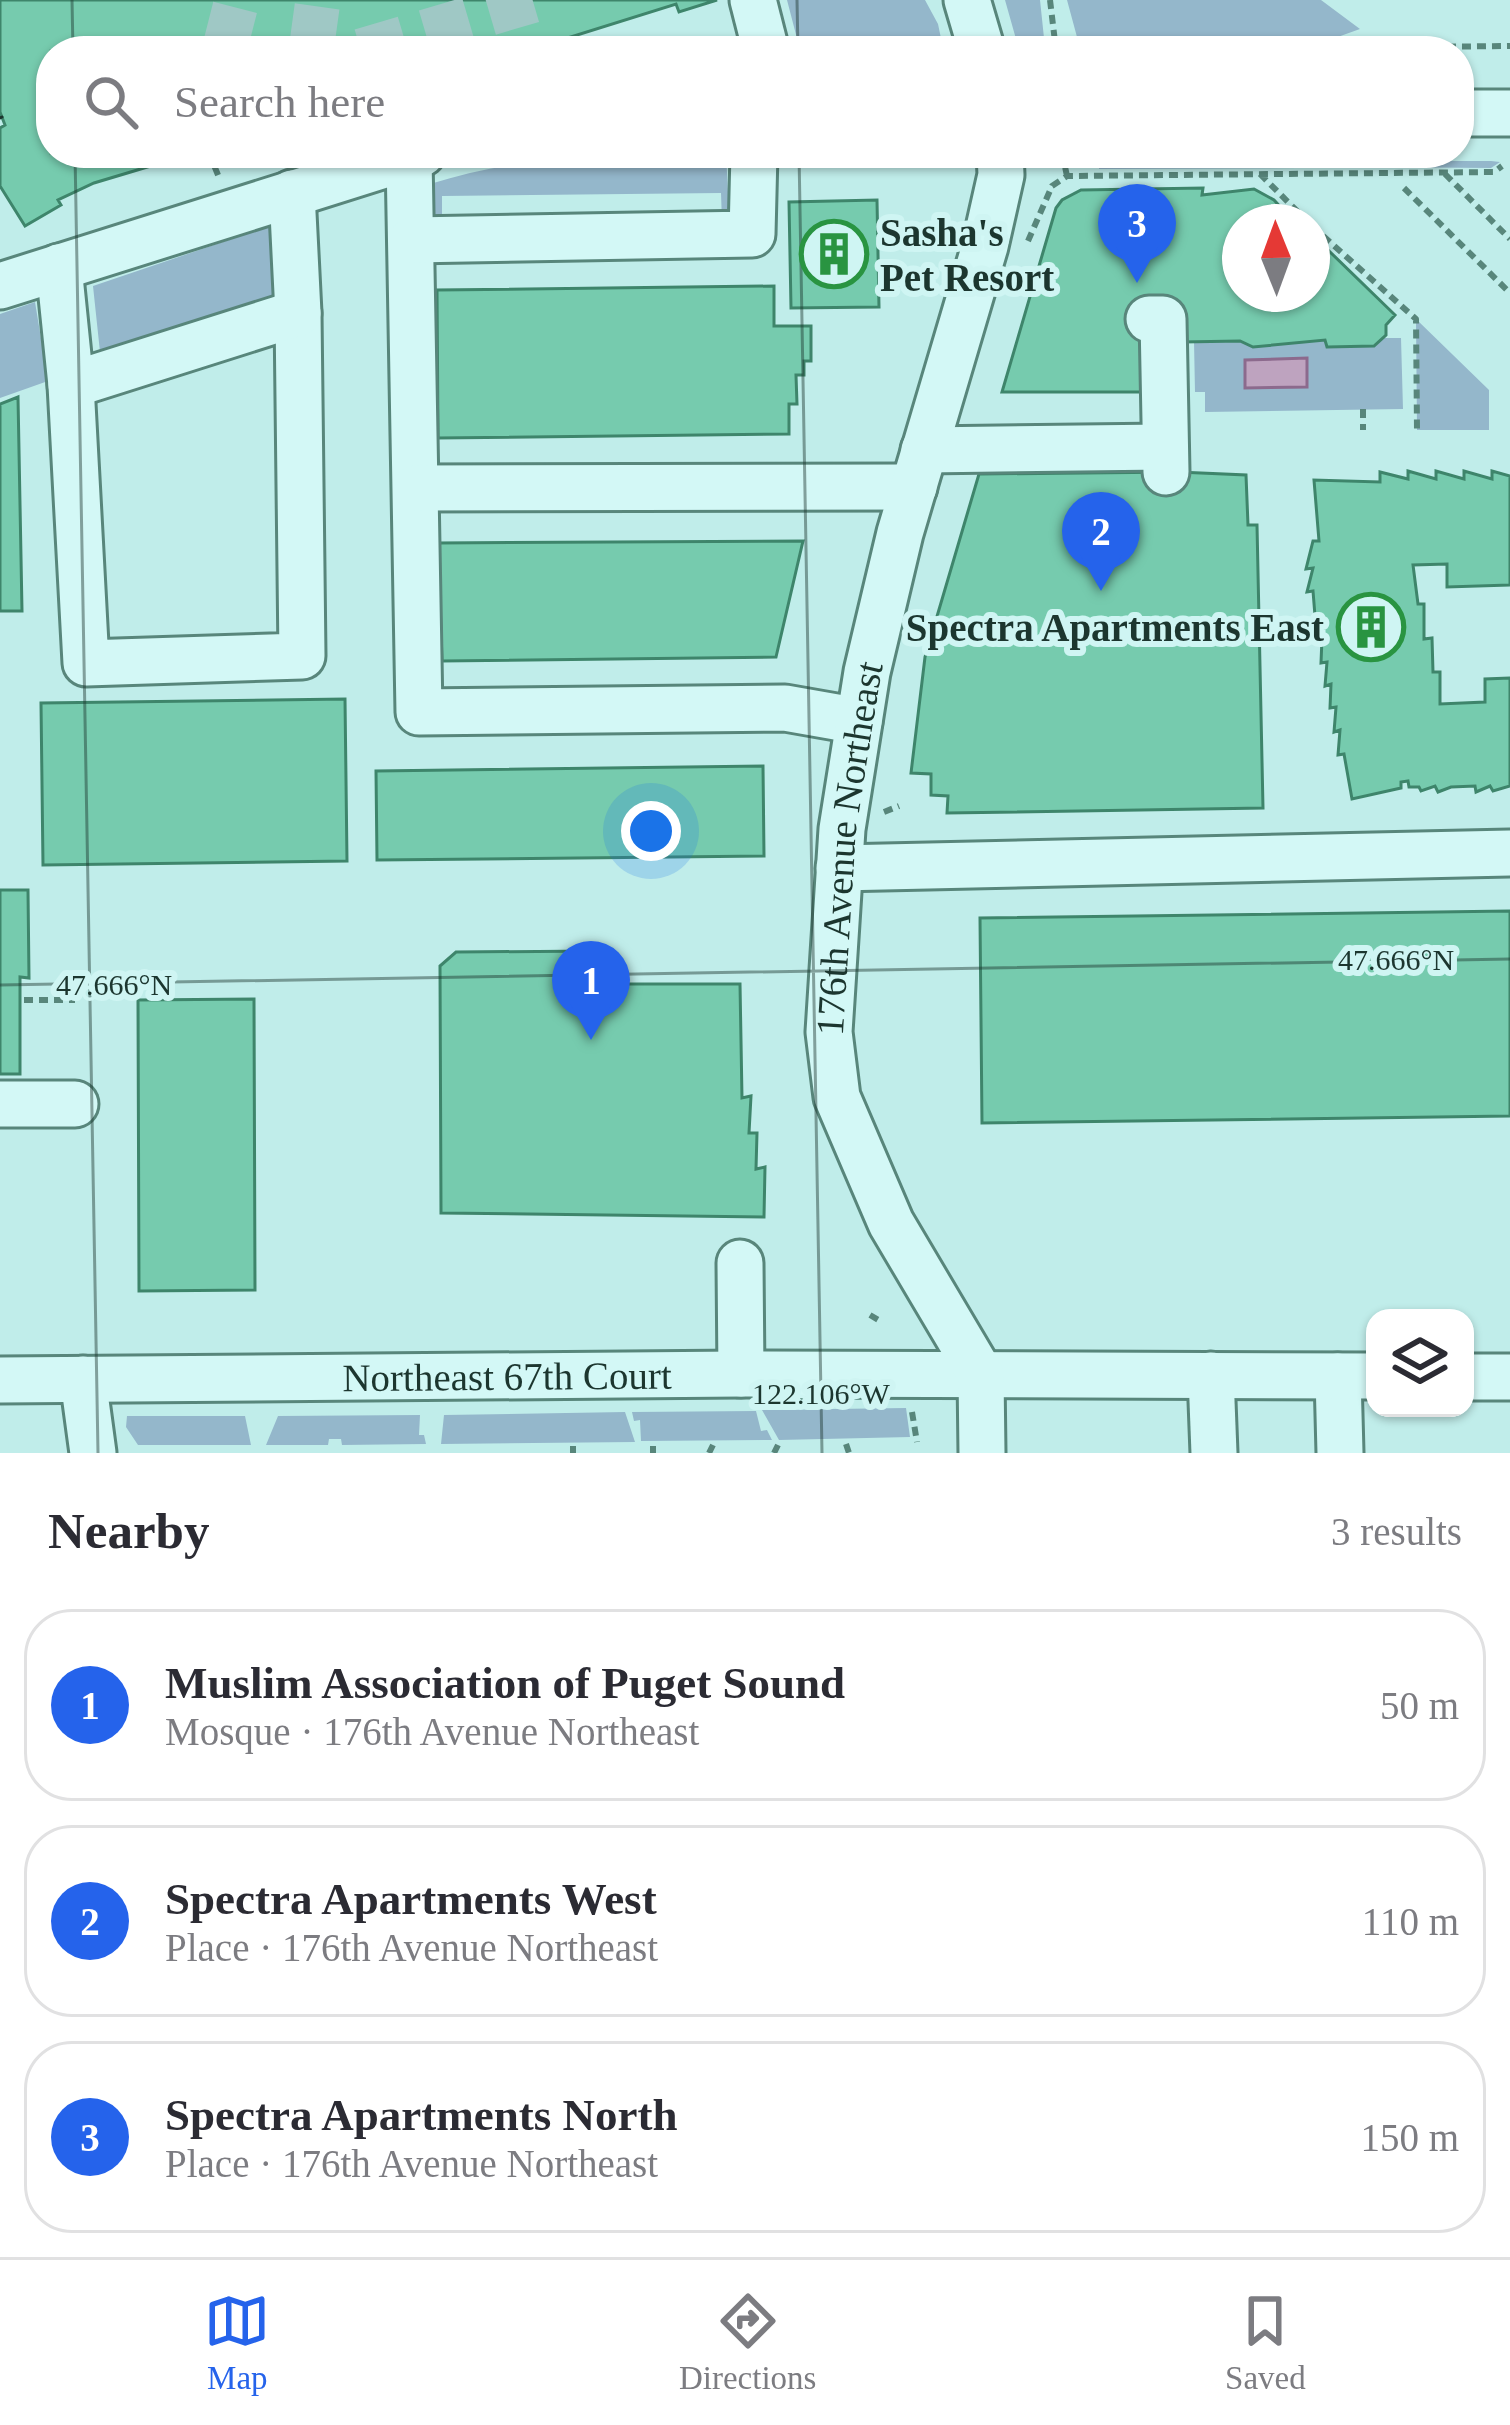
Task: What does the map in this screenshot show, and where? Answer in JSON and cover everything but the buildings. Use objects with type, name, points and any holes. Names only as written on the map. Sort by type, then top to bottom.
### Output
[{"type":"street","points":[[753,0],[762,36]]},
{"type":"street","points":[[967,0],[978,36]]},
{"type":"street","points":[[1474,113],[1510,113]]},
{"type":"street","points":[[0,286],[312,176],[352,168]]},
{"type":"street","points":[[415,168],[412,240],[419,712],[785,708],[859,721]]},
{"type":"street","points":[[412,240],[752,234],[754,168]]},
{"type":"street","name":"176th Avenue Northeast","points":[[982,1453],[981,1375],[892,1222],[837,1097],[829,1032],[839,868],[859,721],[883,600],[985,246],[1001,168]]},
{"type":"street","points":[[59,267],[71,385],[86,662],[302,656],[298,313],[312,176]]},
{"type":"street","points":[[71,385],[298,313]]},
{"type":"street","points":[[416,488],[1166,460],[1163,319],[1149,319]]},
{"type":"street","points":[[839,868],[1510,853]]},
{"type":"street","points":[[0,1104],[75,1104]]},
{"type":"street","points":[[740,1263],[741,1374]]},
{"type":"street","name":"Northeast 67th Court","points":[[0,1380],[741,1374],[1356,1376]]},
{"type":"street","points":[[1211,1375],[1214,1453]]},
{"type":"street","points":[[1340,1453],[1356,1376]]},
{"type":"street","points":[[1474,1377],[1510,1378]]},
{"type":"street","points":[[83,1379],[94,1453]]},
{"type":"path","points":[[1050,0],[1054,36]]},
{"type":"path","points":[[1474,46],[1510,46]]},
{"type":"path","points":[[1052,186],[1067,176],[1494,172],[1502,166]]},
{"type":"path","points":[[215,168],[221,184]]},
{"type":"path","points":[[1065,168],[1067,176]]},
{"type":"path","points":[[1444,172],[1510,239]]},
{"type":"path","points":[[1259,174],[1290,204]]},
{"type":"path","points":[[1404,188],[1510,293]]},
{"type":"path","points":[[1330,242],[1416,319],[1417,430]]},
{"type":"path","points":[[1402,386],[1416,385]]},
{"type":"path","points":[[1363,409],[1363,430]]},
{"type":"path","points":[[884,812],[899,806]]},
{"type":"path","points":[[24,1000],[75,1000]]},
{"type":"path","points":[[870,1315],[882,1322]]},
{"type":"path","points":[[911,1409],[917,1442]]},
{"type":"shaded area","points":[[787,0],[925,0],[940,36],[796,36]]},
{"type":"shaded area","points":[[1005,0],[1040,0],[1044,36],[1015,36]]},
{"type":"shaded area","points":[[1067,0],[1321,0],[1360,29],[1340,36],[1077,36]]},
{"type":"shaded area","points":[[1474,161],[1500,162],[1491,168],[1474,168]]},
{"type":"shaded area","points":[[494,168],[727,168],[729,211],[722,222],[721,193],[442,196],[442,227],[427,228],[430,184]]},
{"type":"shaded area","points":[[1099,168],[1297,168],[1099,169]]},
{"type":"shaded area","points":[[273,225],[274,297],[100,352],[93,286]]},
{"type":"shaded area","points":[[35,302],[48,381],[0,398],[0,314]]},
{"type":"shaded area","points":[[1416,319],[1489,390],[1489,430],[1417,430]]},
{"type":"shaded area","points":[[1383,338],[1401,338],[1403,409],[1205,412],[1205,392],[1195,392],[1194,341],[1240,341],[1253,347],[1325,340],[1328,347],[1374,346]]},
{"type":"shaded area","points":[[1307,358],[1307,387],[1245,388],[1245,360]]},
{"type":"shaded area","points":[[906,1408],[910,1437],[779,1440],[762,1410]]},
{"type":"shaded area","points":[[756,1411],[761,1431],[767,1430],[772,1440],[641,1441],[640,1420],[634,1421],[632,1412]]},
{"type":"shaded area","points":[[625,1412],[635,1442],[441,1444],[444,1415]]},
{"type":"shaded area","points":[[420,1415],[419,1435],[424,1435],[426,1444],[342,1445],[341,1439],[329,1439],[328,1445],[266,1445],[278,1416]]},
{"type":"shaded area","points":[[127,1416],[245,1416],[251,1445],[138,1445],[126,1427]]},
{"type":"tunnel","points":[[228,36],[237,0]]},
{"type":"tunnel","points":[[313,36],[318,0]]},
{"type":"tunnel","points":[[412,36],[534,0]]},
{"type":"place","name":"Sasha's Pet Resort","points":[[834,254]]},
{"type":"place","name":"Spectra Apartments North","points":[[1137,283]]},
{"type":"place","name":"Spectra Apartments West","points":[[1101,591]]},
{"type":"place","name":"Spectra Apartments East","points":[[1371,627]]},
{"type":"place","name":"Muslim Association of Puget Sound","points":[[591,1040]]}]
